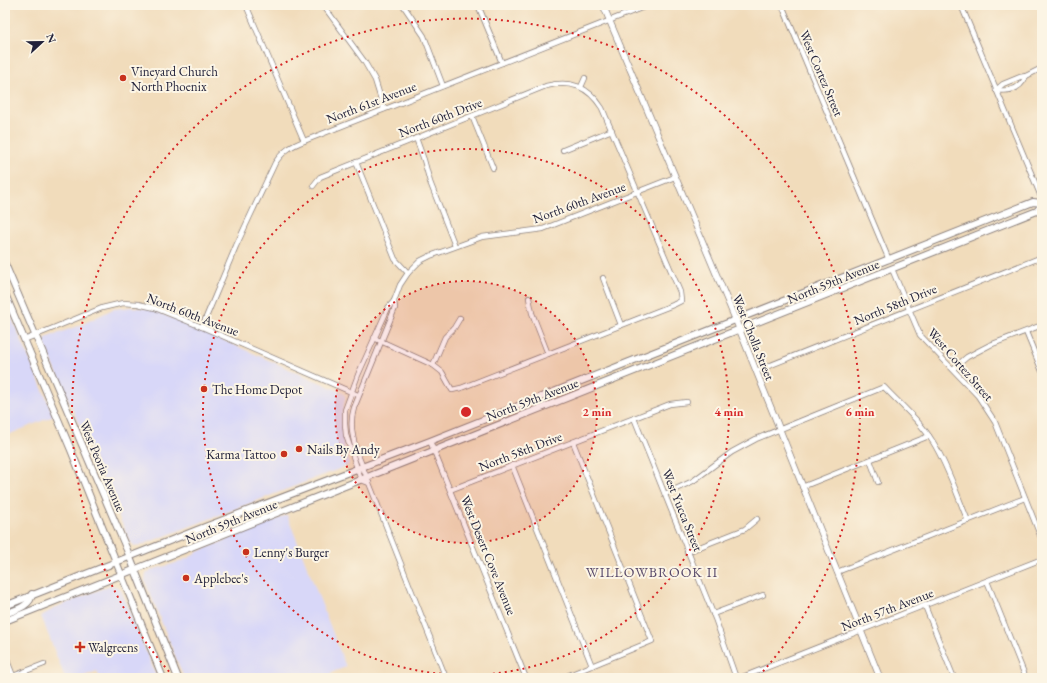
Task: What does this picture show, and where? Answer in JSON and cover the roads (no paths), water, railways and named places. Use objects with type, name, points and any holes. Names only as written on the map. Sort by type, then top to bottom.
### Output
[{"type":"main road","name":"North 59th Avenue","points":[[5,606],[129,556],[430,441],[736,321],[1033,202],[1042,204],[1037,211],[434,450],[366,480],[5,622]]},
{"type":"main road","name":"West Peoria Avenue","points":[[5,264],[129,556],[178,678]]},
{"type":"main road","name":"West Peoria Avenue","points":[[5,294],[163,678]]},
{"type":"main road","points":[[72,454],[82,445]]},
{"type":"main road","points":[[72,454],[85,452]]},
{"type":"main road","points":[[5,614],[27,604],[32,598],[32,594]]},
{"type":"street","points":[[246,5],[304,141]]},
{"type":"street","points":[[323,5],[364,61],[375,80],[384,109]]},
{"type":"street","points":[[403,5],[424,36],[443,86]]},
{"type":"street","points":[[478,5],[502,63]]},
{"type":"street","name":"West Cholla Street","points":[[603,5],[740,330],[880,678]]},
{"type":"street","name":"North 61st Avenue","points":[[202,327],[236,246],[275,163],[281,154],[287,149],[384,109],[649,5]]},
{"type":"street","name":"West Cortez Street","points":[[782,5],[889,260]]},
{"type":"street","points":[[961,5],[1042,199]]},
{"type":"street","points":[[996,90],[1003,84],[1026,76],[1042,68]]},
{"type":"street","points":[[996,90],[1007,92],[1016,88],[1023,84],[1026,76]]},
{"type":"street","points":[[374,338],[433,365],[442,372],[452,390],[461,388],[681,301],[680,292],[612,130],[598,101],[581,87],[585,78]]},
{"type":"street","name":"North 60th Drive","points":[[313,186],[320,177],[546,86],[567,83],[581,87]]},
{"type":"street","points":[[472,116],[493,168]]},
{"type":"street","points":[[563,150],[612,130]]},
{"type":"street","points":[[416,138],[430,182],[455,246]]},
{"type":"street","points":[[356,162],[393,255],[398,263],[408,273]]},
{"type":"street","name":"North 60th Avenue","points":[[351,392],[374,338],[388,308],[394,300],[400,285],[408,273],[420,261],[455,246],[482,237],[543,229],[675,177]]},
{"type":"street","name":"North 58th Drive","points":[[756,371],[1042,257]]},
{"type":"street","name":"West Cortez Street","points":[[892,269],[920,335],[978,396],[995,422],[1042,540]]},
{"type":"street","points":[[603,278],[621,325]]},
{"type":"street","points":[[529,298],[532,313],[548,354]]},
{"type":"street","name":"North 60th Avenue","points":[[24,340],[35,337],[102,308],[123,303],[138,304],[155,308],[202,327],[358,395],[395,308],[394,300]]},
{"type":"street","points":[[433,365],[445,337],[454,328],[460,318]]},
{"type":"street","points":[[953,369],[967,357],[990,345],[1042,325]]},
{"type":"street","points":[[1026,332],[1042,371]]},
{"type":"street","points":[[665,494],[693,481],[739,448],[779,429],[884,387],[921,426],[928,436],[942,459],[968,521]]},
{"type":"street","points":[[351,392],[345,410],[344,424],[348,444],[366,480],[446,678]]},
{"type":"street","points":[[358,395],[351,421],[360,468]]},
{"type":"street","name":"North 58th Drive","points":[[450,490],[670,404],[687,402]]},
{"type":"street","name":"West Yucca Street","points":[[634,418],[713,614],[736,678]]},
{"type":"street","points":[[802,487],[928,436]]},
{"type":"street","name":"West Desert Cove Avenue","points":[[430,441],[526,678]]},
{"type":"street","points":[[562,678],[652,641],[573,442]]},
{"type":"street","points":[[870,460],[878,482]]},
{"type":"street","points":[[512,465],[592,666]]},
{"type":"street","points":[[837,572],[1025,498]]},
{"type":"street","points":[[687,552],[746,529],[757,519]]},
{"type":"street","name":"North 57th Avenue","points":[[740,678],[1042,560]]},
{"type":"street","points":[[987,581],[1026,678]]},
{"type":"street","points":[[713,614],[763,595]]},
{"type":"street","points":[[925,606],[954,678]]},
{"type":"street","points":[[5,650],[6,662],[14,677],[44,664]]},
{"type":"place","name":"Vineyard Church North Phoenix","points":[[123,78]]},
{"type":"place","name":"The Home Depot","points":[[204,389]]},
{"type":"place","name":"Nails By Andy","points":[[299,449]]},
{"type":"place","name":"Karma Tattoo","points":[[284,454]]},
{"type":"place","name":"Lenny's Burger","points":[[246,552]]},
{"type":"place","name":"Applebee's","points":[[186,578]]},
{"type":"place","name":"Walgreens","points":[[80,647]]},
{"type":"district","name":"WILLOWBROOK II","points":[[652,572]]}]
